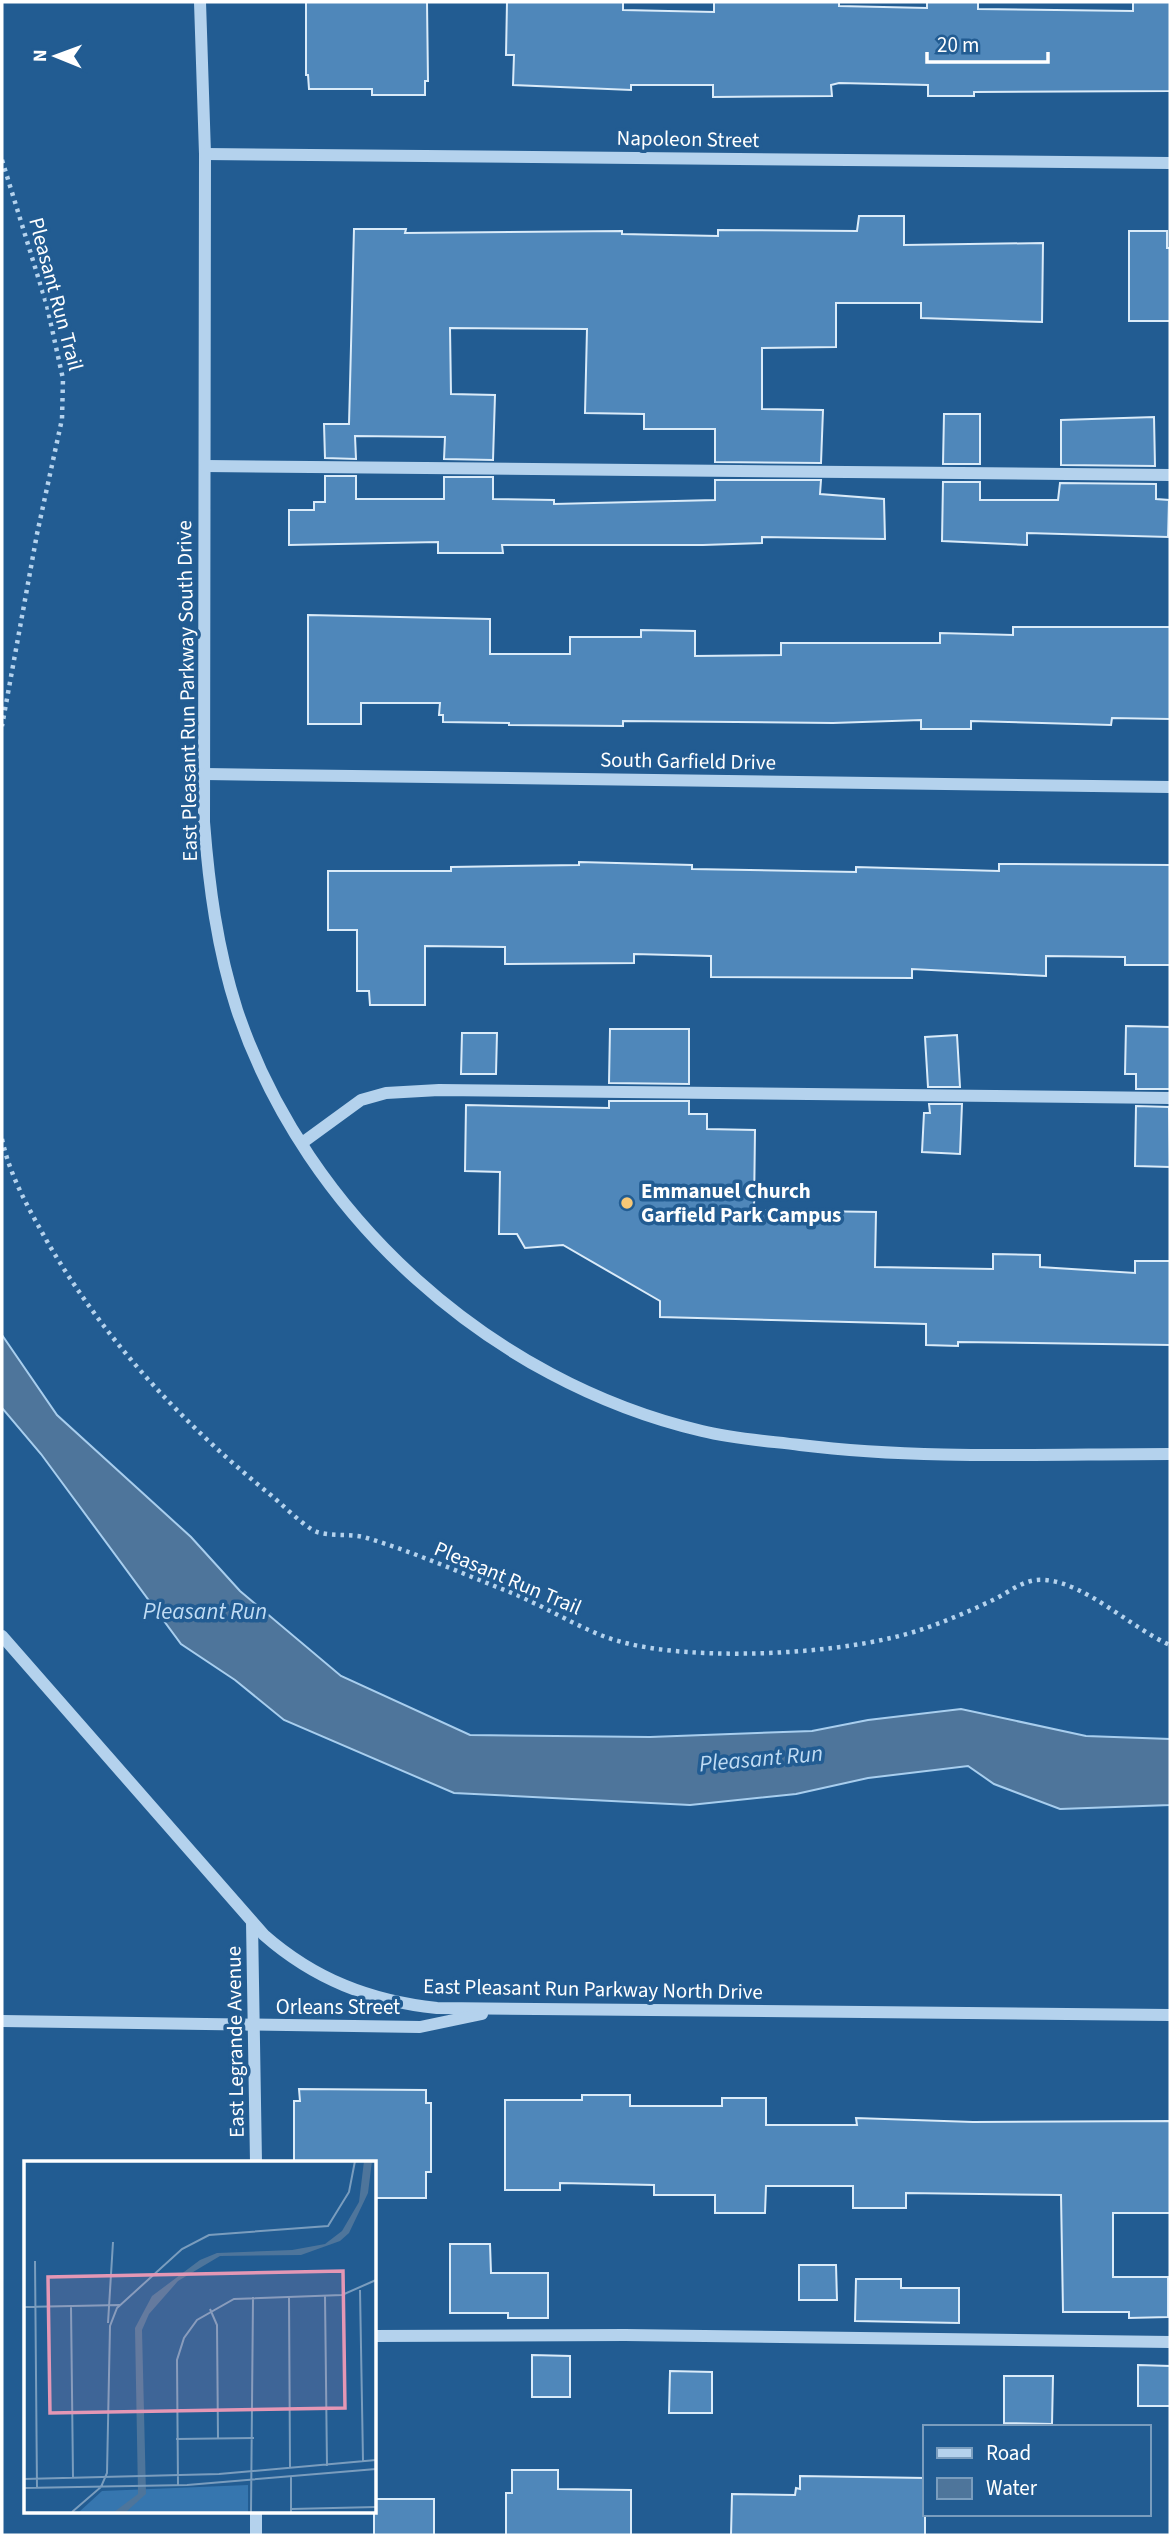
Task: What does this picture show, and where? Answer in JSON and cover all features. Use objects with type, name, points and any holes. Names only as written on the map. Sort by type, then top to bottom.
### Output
[{"type":"street","name":"East Pleasant Run Parkway South Drive","points":[[200,2],[205,155],[204,822],[209,883],[226,972],[252,1049],[302,1143],[374,1236],[438,1297],[535,1367],[598,1398],[648,1416],[733,1437],[830,1450],[1170,1454]]},
{"type":"street","name":"Napoleon Street","points":[[205,155],[1170,163]]},
{"type":"street","points":[[205,466],[1170,475]]},
{"type":"street","name":"South Garfield Drive","points":[[205,774],[1170,787]]},
{"type":"street","points":[[302,1143],[362,1100],[386,1093],[439,1090],[1170,1098]]},
{"type":"street","name":"East Pleasant Run Parkway North Drive","points":[[2,1636],[252,1922],[278,1947],[304,1966],[335,1983],[380,2000],[437,2008],[1170,2015]]},
{"type":"street","name":"East Legrande Avenue","points":[[252,1922],[256,2161]]},
{"type":"street","name":"Orleans Street","points":[[2,2021],[421,2027],[503,2009]]},
{"type":"street","points":[[376,2336],[625,2335],[1170,2342]]},
{"type":"street","points":[[256,2512],[257,2535]]},
{"type":"path","name":"Pleasant Run Trail","points":[[2,160],[47,306],[63,379],[62,419],[37,534],[2,726]]},
{"type":"path","name":"Pleasant Run Trail","points":[[2,1139],[6,1159],[24,1202],[66,1275],[115,1343],[168,1403],[224,1457],[316,1532],[365,1537],[511,1592],[606,1637],[645,1647],[686,1652],[740,1653],[792,1652],[856,1643],[918,1631],[995,1600],[1017,1585],[1044,1580],[1075,1588],[1149,1635],[1170,1644]]},
{"type":"water","name":"Pleasant Run","points":[[2,1335],[57,1415],[191,1537],[240,1591],[341,1676],[470,1735],[650,1737],[812,1731],[868,1720],[961,1709],[1086,1736],[1170,1739],[1170,1805],[1060,1809],[994,1784],[968,1766],[868,1778],[796,1794],[690,1805],[454,1793],[284,1720],[235,1680],[181,1644],[41,1454],[2,1408]]},
{"type":"building","points":[[306,2],[427,2],[428,81],[425,81],[425,95],[372,95],[372,89],[309,89],[306,75]]},
{"type":"building","points":[[507,2],[623,2],[623,10],[714,12],[714,2],[839,2],[839,6],[927,8],[927,2],[978,2],[978,9],[1133,11],[1133,2],[1170,2],[1170,91],[974,92],[974,96],[928,96],[928,85],[839,83],[831,85],[832,96],[713,97],[713,85],[631,85],[631,90],[513,85],[514,55],[506,55]]},
{"type":"building","points":[[859,216],[904,216],[904,245],[1043,243],[1042,322],[921,318],[921,303],[836,303],[836,347],[762,348],[762,409],[823,410],[821,463],[715,462],[715,429],[644,429],[644,414],[585,413],[587,329],[450,328],[451,394],[495,395],[493,460],[444,459],[445,437],[355,436],[356,459],[325,458],[324,424],[349,424],[354,229],[406,229],[405,233],[622,231],[622,234],[718,236],[718,230],[857,231]]},
{"type":"building","points":[[1129,231],[1167,231],[1167,248],[1170,248],[1170,321],[1129,321]]},
{"type":"building","points":[[944,414],[980,414],[980,464],[943,464]]},
{"type":"building","points":[[1154,417],[1155,466],[1061,465],[1061,420]]},
{"type":"building","points":[[325,476],[356,476],[356,499],[444,499],[444,477],[493,477],[493,499],[554,500],[554,504],[715,500],[715,480],[821,480],[820,494],[884,499],[885,539],[762,537],[762,543],[703,545],[502,545],[503,553],[438,553],[438,542],[289,545],[289,510],[314,510],[314,502],[325,502]]},
{"type":"building","points":[[943,482],[980,482],[980,500],[1058,500],[1060,483],[1156,484],[1156,499],[1169,500],[1168,537],[1027,533],[1027,545],[942,541]]},
{"type":"building","points":[[308,615],[490,619],[490,654],[570,654],[570,637],[641,637],[641,630],[695,631],[695,656],[781,655],[781,643],[940,643],[940,633],[1013,635],[1013,627],[1170,627],[1170,719],[1112,718],[1111,725],[971,721],[971,729],[921,729],[921,720],[833,723],[623,721],[623,726],[509,725],[443,722],[443,715],[439,715],[440,703],[361,703],[361,724],[308,724]]},
{"type":"building","points":[[579,862],[692,865],[692,869],[856,872],[856,867],[999,871],[999,864],[1170,865],[1170,965],[1125,965],[1125,957],[1046,956],[1046,976],[912,969],[912,978],[711,977],[711,956],[634,954],[634,963],[505,964],[505,947],[425,946],[425,1005],[370,1005],[369,991],[357,991],[357,930],[328,930],[328,871],[451,871],[451,867],[579,865]]},
{"type":"building","points":[[1126,1026],[1170,1027],[1170,1089],[1136,1089],[1136,1074],[1125,1074]]},
{"type":"building","points":[[610,1029],[689,1029],[689,1084],[609,1083]]},
{"type":"building","points":[[462,1033],[497,1033],[496,1074],[461,1074]]},
{"type":"building","points":[[957,1035],[960,1087],[928,1087],[925,1037]]},
{"type":"building","points":[[609,1101],[689,1101],[689,1114],[707,1114],[707,1129],[755,1130],[754,1210],[876,1212],[875,1267],[993,1269],[993,1254],[1040,1255],[1040,1267],[1135,1273],[1135,1261],[1170,1261],[1170,1345],[958,1342],[958,1346],[926,1345],[926,1324],[660,1317],[660,1301],[563,1245],[525,1248],[517,1234],[499,1234],[500,1172],[465,1171],[466,1105],[609,1108]]},
{"type":"building","points":[[929,1104],[962,1104],[960,1154],[922,1152],[924,1113],[930,1113]]},
{"type":"building","points":[[1136,1106],[1169,1107],[1170,1167],[1135,1166]]},
{"type":"building","points":[[299,2089],[426,2090],[426,2103],[431,2103],[431,2172],[426,2172],[426,2198],[376,2198],[376,2161],[294,2161],[294,2101],[300,2101]]},
{"type":"building","points":[[582,2095],[630,2095],[630,2106],[722,2106],[722,2098],[766,2098],[766,2125],[857,2125],[856,2118],[973,2122],[1170,2121],[1170,2213],[1113,2213],[1113,2277],[1168,2277],[1168,2317],[1129,2318],[1129,2312],[1063,2312],[1061,2195],[906,2193],[906,2208],[853,2208],[853,2186],[766,2186],[765,2213],[715,2213],[715,2195],[654,2195],[654,2185],[560,2183],[560,2190],[505,2190],[505,2100],[582,2100]]},
{"type":"building","points":[[450,2244],[490,2244],[491,2273],[548,2273],[548,2318],[508,2318],[508,2313],[450,2313]]},
{"type":"building","points":[[799,2265],[836,2265],[837,2300],[799,2300]]},
{"type":"building","points":[[856,2279],[901,2279],[901,2288],[959,2288],[959,2323],[855,2321]]},
{"type":"building","points":[[532,2355],[570,2356],[570,2397],[532,2397]]},
{"type":"building","points":[[1138,2365],[1170,2366],[1170,2406],[1138,2406]]},
{"type":"building","points":[[670,2371],[712,2372],[712,2413],[669,2413]]},
{"type":"building","points":[[1004,2376],[1053,2376],[1052,2424],[1004,2423]]},
{"type":"building","points":[[512,2470],[558,2470],[558,2489],[631,2490],[631,2535],[506,2535],[506,2493],[512,2493]]},
{"type":"building","points":[[800,2476],[923,2478],[925,2535],[731,2535],[732,2494],[795,2495],[796,2488],[800,2489]]},
{"type":"building","points":[[376,2499],[434,2499],[434,2535],[374,2535]]},
{"type":"place","name":"Emmanuel Church Garfield Park Campus","points":[[627,1203]]}]
